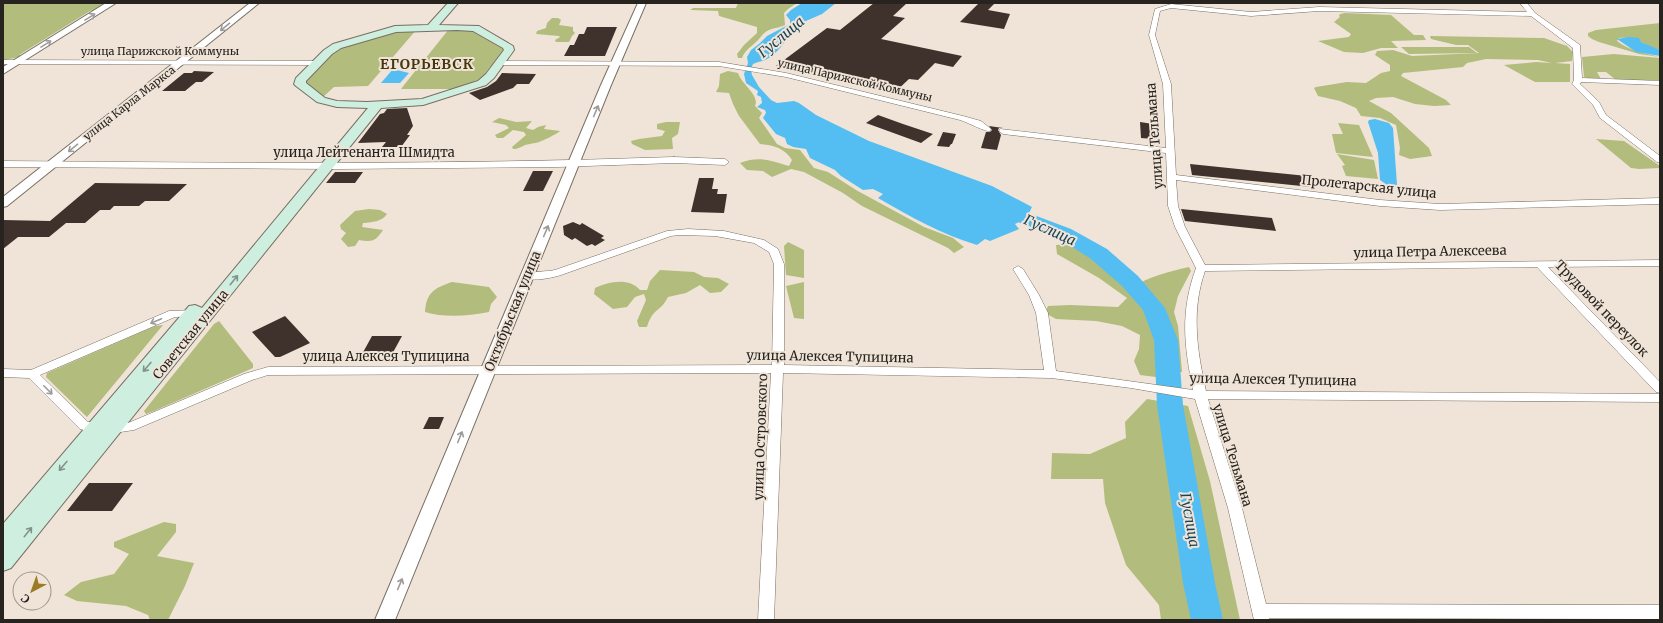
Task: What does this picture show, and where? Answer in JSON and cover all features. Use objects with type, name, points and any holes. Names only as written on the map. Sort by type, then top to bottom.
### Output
[{"type":"main road","points":[[436,27],[453,3]]},
{"type":"main road","points":[[436,27],[460,3]]},
{"type":"main road","points":[[436,27],[475,28],[507,45],[509,50],[486,80],[460,91],[423,102],[372,105],[328,102],[321,100],[300,84],[300,80],[328,52],[337,46],[389,30],[401,28],[436,27]]},
{"type":"main road","name":"Советская улица","points":[[3,539],[103,429],[372,105]]},
{"type":"main road","name":"Советская улица","points":[[3,562],[193,313],[322,165]]},
{"type":"street","points":[[3,71],[112,3]]},
{"type":"street","name":"улица Карла Маркса","points":[[3,203],[255,3]]},
{"type":"street","name":"Октябрьская улица","points":[[385,620],[642,3]]},
{"type":"street","points":[[1523,3],[1533,14],[1577,46],[1578,80],[1576,84],[1596,104],[1602,116],[1660,160]]},
{"type":"street","name":"улица Тельмана","points":[[1261,615],[1235,509],[1200,394],[1192,351],[1190,317],[1192,294],[1201,268],[1180,227],[1173,206],[1169,151],[1167,84],[1152,35],[1157,10],[1171,6],[1251,14],[1319,10],[1533,14]]},
{"type":"street","name":"улица Парижской Коммуны","points":[[3,62],[317,63]]},
{"type":"street","name":"улица Парижской Коммуны","points":[[500,63],[705,63],[765,70],[956,116],[978,123],[987,128]]},
{"type":"street","points":[[1578,80],[1660,83]]},
{"type":"street","points":[[1003,131],[1169,151]]},
{"type":"street","name":"улица Лейтенанта Шмидта","points":[[3,164],[574,164],[674,160],[725,162]]},
{"type":"street","name":"Пролетарская улица","points":[[1172,177],[1380,203],[1440,207],[1660,201]]},
{"type":"street","name":"улица Островского","points":[[527,276],[542,276],[557,273],[670,233],[687,231],[718,232],[764,243],[772,248],[777,255],[779,264],[777,369],[766,620]]},
{"type":"street","name":"улица Петра Алексеева","points":[[1201,268],[1660,263]]},
{"type":"street","name":"Трудовой переулок","points":[[1540,264],[1660,389]]},
{"type":"street","points":[[1018,269],[1034,295],[1042,313],[1051,374]]},
{"type":"street","points":[[3,373],[32,374],[173,314],[193,313]]},
{"type":"street","name":"улица Алексея Тупицина","points":[[103,429],[130,427],[248,377],[268,371],[777,369],[1051,374],[1200,394],[1660,398]]},
{"type":"street","points":[[32,374],[84,426],[103,429]]},
{"type":"street","points":[[1261,615],[1660,612]]},
{"type":"green space","points":[[3,3],[105,3],[96,10],[90,11],[19,55],[24,55],[3,60]]},
{"type":"green space","points":[[738,3],[797,3],[784,13],[785,25],[765,32],[746,51],[742,58],[738,58],[737,54],[757,33],[757,27],[719,16],[718,11],[690,10],[693,8],[736,8]]},
{"type":"green space","points":[[1340,14],[1391,15],[1414,35],[1423,35],[1426,40],[1391,41],[1398,48],[1381,48],[1363,53],[1344,52],[1318,41],[1349,37],[1351,34],[1334,22],[1340,17]]},
{"type":"green space","points":[[552,18],[558,18],[561,20],[559,25],[573,27],[573,31],[575,33],[569,42],[556,42],[555,40],[560,37],[559,36],[536,34],[537,31],[546,28],[547,23]]},
{"type":"green space","points":[[1660,23],[1660,50],[1631,38],[1619,38],[1617,41],[1633,50],[1660,57],[1639,54],[1599,42],[1588,36],[1588,33],[1596,30]]},
{"type":"green space","points":[[417,29],[368,86],[334,87],[323,97],[304,83],[338,48],[394,31]]},
{"type":"green space","points":[[449,29],[470,29],[503,46],[503,50],[492,67],[490,67],[482,78],[456,89],[401,89],[422,61]]},
{"type":"green space","points":[[1430,36],[1544,38],[1567,46],[1573,52],[1572,61],[1555,63],[1570,64],[1570,82],[1535,82],[1504,65],[1536,62],[1552,63],[1538,60],[1486,59],[1467,63],[1463,67],[1403,73],[1401,76],[1446,100],[1451,105],[1434,106],[1415,104],[1393,97],[1376,98],[1369,101],[1391,113],[1429,148],[1432,156],[1410,159],[1399,155],[1400,148],[1396,125],[1380,118],[1361,116],[1356,108],[1340,101],[1318,96],[1314,88],[1347,82],[1366,83],[1381,73],[1390,71],[1390,65],[1375,55],[1377,51],[1393,50],[1412,56],[1479,53],[1468,45],[1456,45],[1431,39]]},
{"type":"green space","points":[[1401,47],[1469,47],[1477,53],[1409,54]]},
{"type":"green space","points":[[1614,54],[1660,58],[1660,80],[1616,80],[1606,72],[1597,72],[1601,79],[1584,77],[1582,57]]},
{"type":"green space","points":[[728,71],[738,73],[753,94],[756,102],[755,106],[762,113],[759,118],[777,144],[785,148],[800,150],[814,168],[828,172],[856,190],[924,227],[953,238],[964,247],[954,253],[948,248],[862,206],[843,193],[804,172],[791,169],[772,177],[763,171],[747,170],[740,163],[759,159],[789,166],[792,160],[786,153],[778,148],[760,144],[739,116],[729,93],[716,92],[719,86],[720,74]]},
{"type":"green space","points":[[499,118],[516,122],[532,121],[526,128],[533,130],[546,125],[544,129],[560,131],[540,142],[513,149],[512,147],[526,135],[524,132],[513,130],[503,138],[497,138],[495,135],[509,128],[506,125],[492,122]]},
{"type":"green space","points":[[666,122],[680,122],[678,134],[672,138],[673,149],[645,150],[632,144],[631,141],[662,136],[665,131],[657,129],[657,124]]},
{"type":"green space","points":[[1338,123],[1359,125],[1373,157],[1336,153],[1332,134],[1343,134]]},
{"type":"green space","points":[[1596,139],[1624,141],[1660,166],[1660,168],[1631,168]]},
{"type":"green space","points":[[1337,154],[1374,160],[1378,179],[1346,176],[1342,166],[1345,165]]},
{"type":"green space","points":[[369,209],[380,210],[387,214],[379,220],[363,223],[362,227],[383,230],[378,237],[373,240],[359,240],[355,246],[348,247],[341,239],[346,233],[341,229],[340,225],[355,211]]},
{"type":"green space","points":[[788,242],[804,250],[804,278],[786,275],[784,246]]},
{"type":"green space","points":[[1068,244],[1103,264],[1132,288],[1152,277],[1189,267],[1191,271],[1178,296],[1174,312],[1178,326],[1182,372],[1156,377],[1140,375],[1134,361],[1139,349],[1140,335],[1122,326],[1096,321],[1056,319],[1045,313],[1048,306],[1070,305],[1118,307],[1127,298],[1099,278],[1057,254],[1056,245]]},
{"type":"green space","points":[[660,270],[694,272],[704,277],[718,278],[729,284],[721,292],[710,293],[700,285],[686,293],[668,297],[662,306],[654,313],[647,327],[639,327],[637,321],[646,300],[644,294],[635,297],[627,307],[613,309],[594,294],[595,288],[618,282],[630,283],[640,290],[647,290],[650,281]]},
{"type":"green space","points":[[452,282],[489,287],[497,297],[491,304],[489,312],[457,316],[425,312],[427,300],[432,292],[441,286]]},
{"type":"green space","points":[[804,282],[804,319],[794,318],[786,286]]},
{"type":"green space","points":[[219,321],[253,364],[253,368],[146,414],[144,411],[214,324]]},
{"type":"green space","points":[[163,325],[87,417],[46,377],[47,373],[155,326]]},
{"type":"green space","points":[[1147,399],[1188,406],[1210,481],[1240,620],[1161,620],[1159,605],[1126,565],[1105,503],[1103,479],[1051,479],[1052,453],[1090,454],[1126,438],[1125,422]]},
{"type":"green space","points":[[164,522],[176,524],[176,532],[157,556],[194,563],[185,586],[168,620],[150,620],[148,615],[126,606],[77,601],[64,595],[81,582],[114,574],[129,554],[114,547],[114,542]]},
{"type":"water","points":[[802,3],[836,3],[822,14],[799,24],[790,31],[785,42],[772,56],[753,64],[751,69],[752,75],[759,87],[771,100],[777,103],[794,101],[816,115],[869,141],[992,186],[1032,207],[1029,213],[1036,217],[1027,224],[1019,222],[1015,224],[1019,229],[990,241],[985,239],[977,245],[964,241],[902,212],[878,198],[883,194],[873,189],[863,190],[841,176],[835,170],[810,158],[806,149],[793,147],[787,144],[785,138],[776,134],[763,118],[766,113],[765,110],[757,107],[762,103],[761,97],[757,95],[758,91],[746,83],[744,74],[748,63],[747,57],[751,50],[767,36],[790,24],[790,20],[786,15]]},
{"type":"water","points":[[1629,37],[1639,38],[1641,42],[1660,50],[1660,56],[1636,52],[1617,39]]},
{"type":"water","points":[[393,69],[409,73],[400,83],[381,83]]},
{"type":"water","points":[[1375,119],[1389,123],[1393,128],[1397,185],[1387,185],[1380,180],[1378,153],[1368,122],[1369,120]]},
{"type":"building","points":[[874,3],[907,3],[893,16],[905,18],[881,39],[962,56],[953,67],[935,63],[918,80],[909,79],[894,93],[776,66],[827,28],[840,30]]},
{"type":"building","points":[[979,3],[995,3],[988,10],[1010,14],[1004,29],[960,22]]},
{"type":"building","points":[[587,27],[617,27],[605,56],[564,56],[570,45],[574,45],[579,34],[584,34]]},
{"type":"building","points":[[194,71],[214,72],[202,82],[196,82],[185,91],[162,91],[184,73],[192,73]]},
{"type":"building","points":[[502,73],[536,74],[529,84],[517,84],[513,88],[480,100],[469,93],[487,87],[496,81]]},
{"type":"building","points":[[407,108],[413,126],[407,135],[410,135],[401,147],[382,147],[386,142],[358,143],[380,114],[384,113],[387,109]]},
{"type":"building","points":[[878,115],[933,134],[921,143],[866,123]]},
{"type":"building","points":[[1140,122],[1153,124],[1154,139],[1141,138]]},
{"type":"building","points":[[989,126],[1003,128],[999,128],[998,130],[1001,135],[997,150],[981,148],[986,132],[990,132],[992,130]]},
{"type":"building","points":[[943,132],[956,134],[952,144],[949,147],[937,146]]},
{"type":"building","points":[[1190,164],[1307,176],[1311,187],[1192,175]]},
{"type":"building","points":[[533,171],[553,171],[543,191],[523,191]]},
{"type":"building","points":[[335,172],[363,172],[355,183],[326,183]]},
{"type":"building","points":[[699,178],[714,178],[712,189],[718,189],[717,194],[727,194],[724,213],[691,212]]},
{"type":"building","points":[[95,183],[187,184],[169,201],[145,201],[139,206],[114,206],[110,210],[100,210],[85,223],[66,223],[49,237],[18,237],[3,249],[3,220],[50,221]]},
{"type":"building","points":[[1181,209],[1272,218],[1276,231],[1185,221]]},
{"type":"building","points":[[573,222],[580,225],[582,223],[604,236],[601,238],[605,240],[595,246],[592,244],[587,246],[575,238],[572,240],[564,235],[563,226]]},
{"type":"building","points":[[285,316],[310,343],[280,357],[275,357],[252,332]]},
{"type":"building","points":[[372,336],[402,336],[391,356],[361,356]]},
{"type":"building","points":[[429,417],[444,417],[439,429],[423,429]]},
{"type":"building","points":[[89,483],[133,483],[112,511],[67,511]]},
{"type":"waterway","name":"Гуслица","points":[[1002,209],[1064,233],[1099,254],[1130,281],[1154,308],[1166,340],[1170,405],[1199,583],[1207,620]]},
{"type":"district","name":"ЕГОРЬЕВСК","points":[[427,64]]}]
